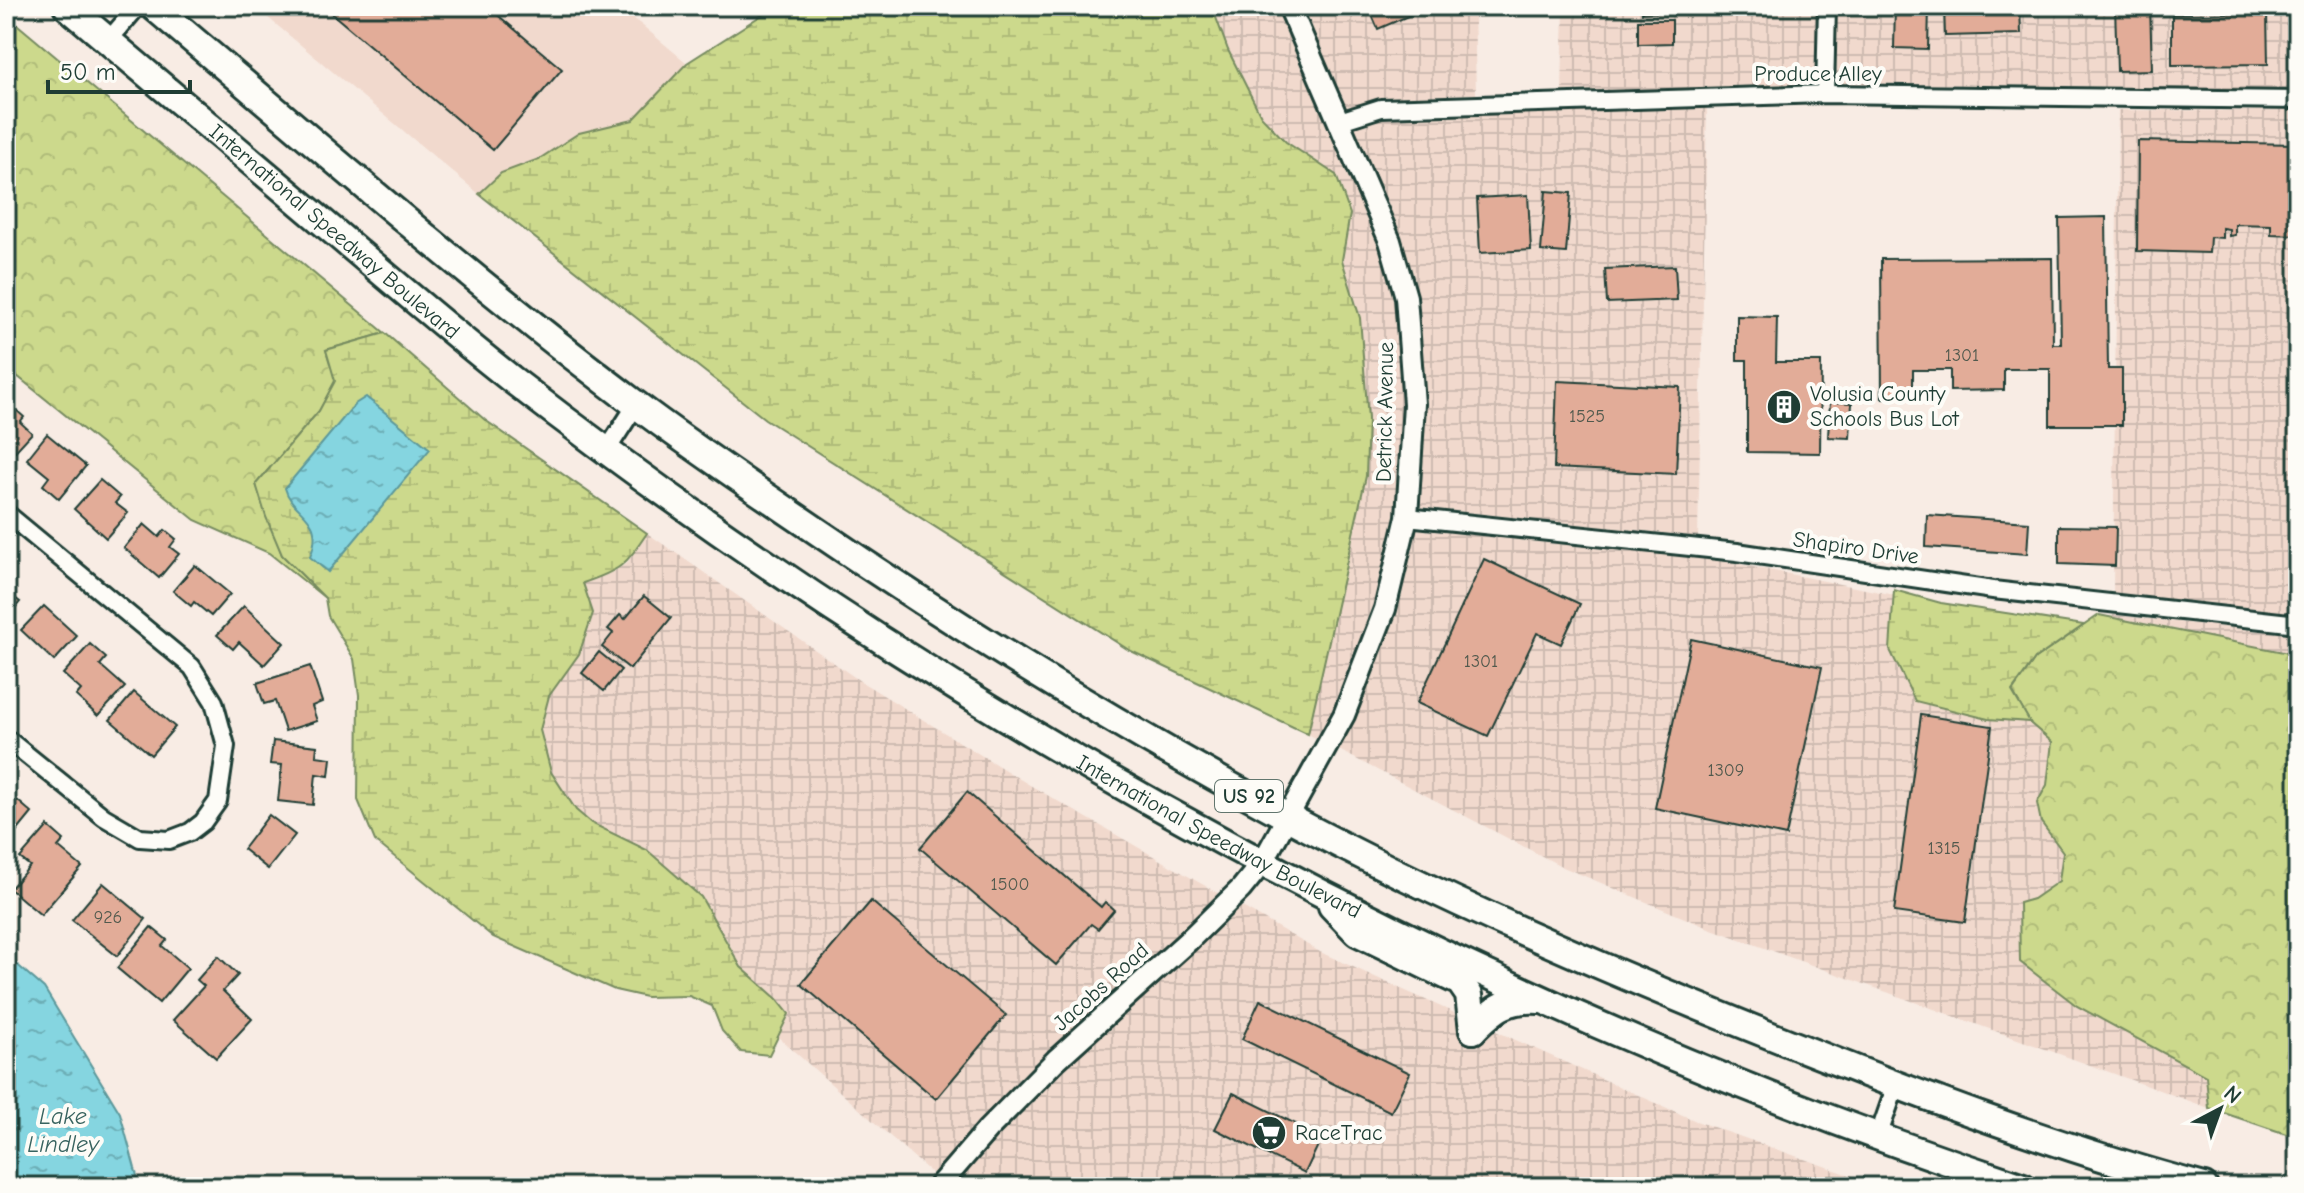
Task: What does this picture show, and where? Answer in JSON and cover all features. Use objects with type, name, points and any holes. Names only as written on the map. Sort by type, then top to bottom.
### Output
[{"type":"main road","name":"International Speedway Boulevard","points":[[67,6],[508,376],[710,525],[920,665],[1142,798],[1262,863],[1542,1000],[1715,1074],[1878,1137],[2021,1187]]},
{"type":"main road","name":"US 92","points":[[153,6],[456,262],[636,405],[753,488],[950,619],[1164,749],[1288,817],[1446,895],[1590,961],[1896,1085],[2204,1187]]},
{"type":"main road","points":[[1318,891],[1357,932],[1460,982],[1469,995],[1473,1030],[1492,1010],[1508,1003],[1522,999],[1542,1000]]},
{"type":"street","points":[[108,41],[138,6]]},
{"type":"street","name":"Detrick Avenue","points":[[1288,817],[1344,715],[1385,609],[1407,517],[1414,404],[1406,297],[1390,241],[1289,6]]},
{"type":"street","points":[[1825,94],[1827,6]]},
{"type":"street","name":"Produce Alley","points":[[1340,121],[1381,108],[1825,94],[2298,100]]},
{"type":"street","points":[[607,450],[636,405]]},
{"type":"street","points":[[6,513],[192,667],[214,702],[226,746],[218,801],[203,822],[190,832],[169,840],[140,838],[104,817],[6,738]]},
{"type":"street","name":"Shapiro Drive","points":[[1407,517],[1737,552],[1993,590],[2298,624]]},
{"type":"street","name":"Jacobs Road","points":[[938,1187],[988,1129],[1056,1060],[1241,889],[1262,863],[1288,817]]},
{"type":"street","points":[[1878,1137],[1896,1085]]},
{"type":"shaded area","points":[[254,6],[619,6],[687,63],[633,120],[579,133],[539,159],[501,173],[479,194]]},
{"type":"shaded area","points":[[1207,6],[1277,6],[1380,246],[1396,300],[1404,405],[1397,517],[1375,607],[1335,712],[1319,740],[1308,734],[1366,476],[1368,419],[1360,318],[1342,260],[1350,214],[1336,175],[1286,142],[1261,116],[1228,50],[1214,12]]},
{"type":"shaded area","points":[[1301,6],[1474,6],[1476,94],[1382,98],[1346,108]]},
{"type":"shaded area","points":[[1564,6],[1817,6],[1815,84],[1562,92]]},
{"type":"shaded area","points":[[1837,6],[2298,6],[2298,90],[1836,83]]},
{"type":"shaded area","points":[[1707,108],[1698,537],[1417,507],[1424,402],[1417,294],[1399,236],[1354,127],[1382,118]]},
{"type":"shaded area","points":[[2118,110],[2298,111],[2298,614],[2113,594]]},
{"type":"shaded area","points":[[1414,529],[1723,561],[1895,595],[1890,650],[1988,719],[2030,722],[2052,742],[2047,785],[2037,803],[2041,822],[2063,852],[2059,880],[2033,899],[2020,962],[2077,1006],[2206,1076],[2209,1108],[1706,927],[1563,867],[1337,749],[1353,718]]},
{"type":"shaded area","points":[[647,533],[860,681],[1028,784],[1221,895],[1050,1053],[935,1176],[778,1037],[789,1014],[741,967],[727,940],[647,850],[591,823],[576,810],[551,772],[540,730],[549,696],[579,654],[583,583],[613,572],[627,563]]},
{"type":"shaded area","points":[[2113,617],[2298,635],[2298,655]]},
{"type":"shaded area","points":[[1239,905],[1320,952],[1461,1016],[1463,1027],[1459,1031],[1465,1042],[1473,1044],[1484,1038],[1489,1028],[1696,1121],[1884,1187],[951,1187],[996,1135],[1063,1067]]},
{"type":"green space","points":[[776,6],[1207,6],[1214,12],[1228,50],[1261,116],[1286,142],[1336,175],[1350,214],[1342,260],[1360,318],[1368,419],[1366,476],[1308,734],[1129,650],[765,419],[479,194],[501,173],[539,159],[579,133],[633,120],[687,63]]},
{"type":"green space","points":[[6,15],[385,333],[326,350],[336,380],[319,411],[256,484],[282,555],[325,598],[269,553],[195,520],[6,367]]},
{"type":"green space","points":[[385,333],[485,420],[647,533],[621,566],[583,583],[593,613],[579,654],[549,696],[540,730],[551,772],[576,810],[591,823],[647,850],[701,897],[741,967],[789,1014],[769,1055],[741,1052],[722,1031],[712,1006],[689,996],[646,997],[615,990],[493,937],[375,841],[358,800],[359,695],[354,659],[328,616],[325,598],[282,555],[256,484],[319,411],[335,381],[326,350]]},
{"type":"green space","points":[[1894,590],[1941,603],[2084,625],[2035,659],[2012,691],[2030,722],[1988,719],[1915,701],[1890,650]]},
{"type":"green space","points":[[2099,615],[2298,655],[2298,1138],[2209,1108],[2206,1076],[2077,1006],[2020,962],[2019,903],[2033,899],[2059,881],[2063,852],[2041,822],[2037,803],[2047,785],[2052,742],[2031,724],[2012,692],[2035,659]]},
{"type":"water","points":[[366,397],[430,449],[328,572],[310,557],[314,532],[285,488],[355,404]]},
{"type":"water","name":"Lake Lindley","points":[[6,955],[44,988],[120,1113],[140,1187],[6,1187]]},
{"type":"building","points":[[323,6],[487,6],[562,69],[493,150]]},
{"type":"building","points":[[1368,6],[1431,6],[1378,29]]},
{"type":"building","points":[[1642,6],[1675,6],[1675,12],[1642,13]]},
{"type":"building","points":[[1895,6],[1929,6],[1928,49],[1894,48]]},
{"type":"building","points":[[1944,6],[2020,6],[2021,34],[1945,36]]},
{"type":"building","points":[[2115,6],[2150,6],[2152,70],[2117,71]]},
{"type":"building","points":[[2267,13],[2268,64],[2172,65],[2172,14]]},
{"type":"building","points":[[1638,20],[1672,20],[1672,43],[1638,44]]},
{"type":"building","points":[[2138,141],[2298,144],[2298,235],[2271,234],[2271,225],[2235,224],[2235,235],[2229,236],[2229,229],[2222,228],[2222,238],[2210,237],[2209,253],[2137,251]]},
{"type":"building","points":[[1546,191],[1571,193],[1566,253],[1541,251]]},
{"type":"building","points":[[1528,195],[1531,250],[1480,253],[1477,198]]},
{"type":"building","points":[[2106,217],[2108,369],[2122,369],[2122,425],[2050,425],[2050,369],[2004,369],[2004,390],[1950,391],[1950,370],[1913,370],[1913,398],[1882,398],[1881,259],[2052,258],[2053,344],[2061,344],[2059,218]]},
{"type":"building","points":[[1675,266],[1677,300],[1607,303],[1605,269]]},
{"type":"building","name":"Volusia County Schools Bus Lot","points":[[1737,316],[1777,317],[1776,362],[1821,362],[1820,453],[1747,452],[1747,360],[1737,360]]},
{"type":"building","points":[[1557,381],[1680,387],[1676,474],[1554,468]]},
{"type":"building","points":[[6,401],[24,417],[20,422],[32,433],[10,457],[6,454]]},
{"type":"building","points":[[1830,402],[1852,403],[1850,438],[1828,437]]},
{"type":"building","points":[[47,434],[86,466],[59,499],[43,485],[49,477],[27,459]]},
{"type":"building","points":[[100,480],[120,497],[115,503],[128,513],[106,538],[74,509]]},
{"type":"building","points":[[1927,515],[2029,522],[2027,554],[1926,547]]},
{"type":"building","points":[[144,524],[159,537],[165,530],[176,539],[170,547],[179,554],[159,578],[124,548]]},
{"type":"building","points":[[2059,526],[2116,527],[2115,566],[2059,564]]},
{"type":"building","points":[[1484,559],[1580,604],[1561,644],[1537,633],[1488,736],[1417,703]]},
{"type":"building","points":[[195,565],[230,594],[211,616],[194,602],[191,606],[173,591]]},
{"type":"building","points":[[6,591],[20,602],[6,619]]},
{"type":"building","points":[[644,596],[671,618],[630,669],[602,647],[613,633],[608,629],[620,615],[625,619]]},
{"type":"building","points":[[44,606],[77,636],[54,661],[21,630]]},
{"type":"building","points":[[244,606],[284,643],[264,665],[239,642],[233,649],[217,635]]},
{"type":"building","points":[[1691,639],[1822,667],[1786,836],[1655,808]]},
{"type":"building","points":[[90,644],[106,658],[100,665],[125,687],[98,716],[76,696],[81,690],[63,674]]},
{"type":"building","points":[[599,652],[621,670],[604,691],[582,673]]},
{"type":"building","points":[[310,666],[322,702],[312,706],[317,721],[285,731],[275,701],[264,704],[257,683]]},
{"type":"building","points":[[134,692],[175,727],[151,755],[110,720]]},
{"type":"building","points":[[1921,715],[1992,726],[1965,922],[1894,912]]},
{"type":"building","points":[[273,741],[317,746],[316,756],[331,758],[329,776],[316,774],[313,805],[278,801],[282,765],[270,764]]},
{"type":"building","points":[[967,792],[1101,907],[1105,902],[1114,910],[1098,929],[1091,924],[1056,965],[920,848]]},
{"type":"building","points":[[17,800],[32,813],[6,845],[6,807],[9,810]]},
{"type":"building","points":[[269,815],[295,835],[268,869],[243,849]]},
{"type":"building","points":[[48,826],[64,840],[58,847],[82,867],[41,915],[10,889],[30,866],[20,858]]},
{"type":"building","points":[[103,883],[146,919],[117,956],[72,920]]},
{"type":"building","points":[[871,901],[1006,1015],[936,1099],[801,984]]},
{"type":"building","points":[[151,927],[167,940],[162,946],[188,968],[159,1003],[117,968]]},
{"type":"building","points":[[218,956],[238,975],[223,991],[252,1019],[216,1058],[173,1020],[204,986],[197,980]]},
{"type":"building","points":[[1260,1000],[1410,1073],[1391,1112],[1242,1039]]},
{"type":"building","name":"RaceTrac","points":[[1233,1093],[1322,1137],[1305,1173],[1215,1129]]},
{"type":"place","name":"Volusia County Schools Bus Lot","points":[[1784,407]]},
{"type":"place","name":"RaceTrac","points":[[1269,1133]]}]
